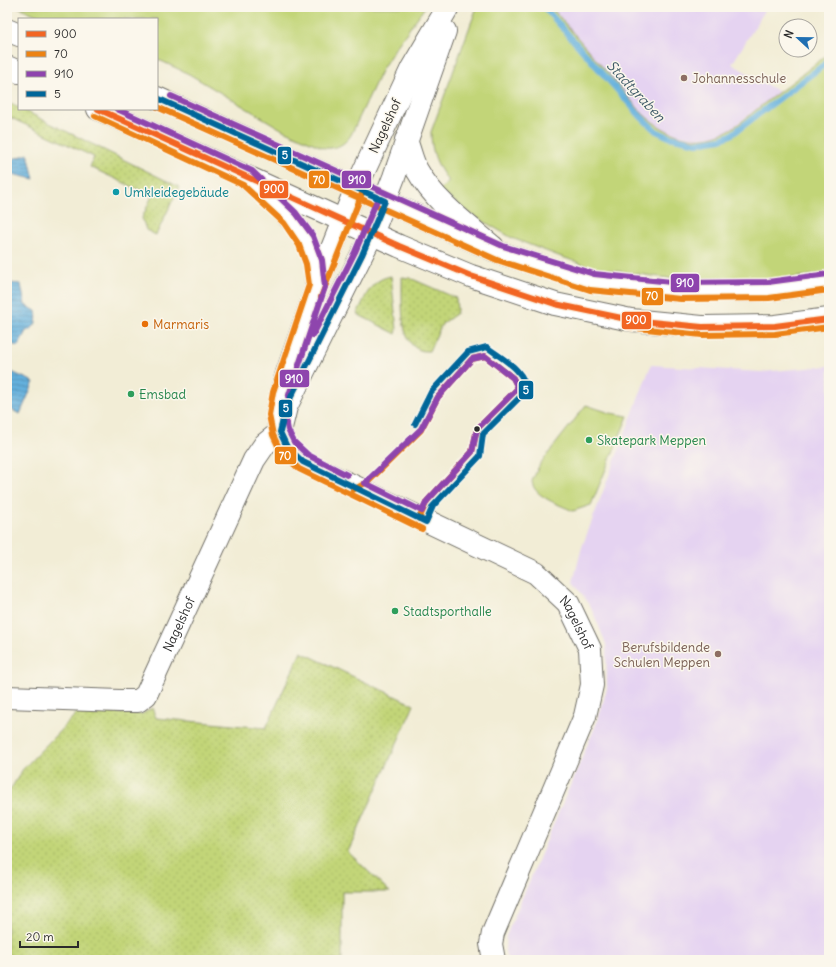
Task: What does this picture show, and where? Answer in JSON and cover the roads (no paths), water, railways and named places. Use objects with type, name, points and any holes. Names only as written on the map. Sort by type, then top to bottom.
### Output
[{"type":"street","name":"Nagelshof","points":[[448,7],[412,68],[356,188],[317,286],[281,393],[277,415],[280,432],[287,447],[303,462],[536,573],[568,604],[590,649],[592,685],[585,716],[493,933],[491,944],[494,960]]},
{"type":"street","name":"Nagelshof","points":[[7,697],[138,701],[146,695],[254,460],[265,444],[280,432],[286,407],[372,234],[453,7]]},
{"type":"street","points":[[7,30],[18,36]]},
{"type":"street","points":[[7,67],[18,72]]},
{"type":"street","points":[[158,98],[500,253],[592,282],[681,291],[769,290],[829,282]]},
{"type":"street","points":[[100,110],[372,234],[470,276],[555,304],[631,320],[709,327],[775,326],[829,319]]},
{"type":"street","points":[[406,140],[416,168],[430,190],[449,209],[500,253]]},
{"type":"street","points":[[248,178],[290,218],[306,241],[314,262],[317,286]]},
{"type":"water","points":[[28,154],[34,179],[7,173],[7,161]]},
{"type":"water","points":[[7,283],[21,284],[25,305],[36,311],[36,324],[26,331],[18,346],[7,343]]},
{"type":"water","points":[[7,370],[34,382],[20,414],[7,408]]},
{"type":"waterway","name":"Stadtgraben","points":[[544,7],[641,117],[656,131],[669,137],[697,143],[721,139],[731,135],[829,61]]},
{"type":"place","name":"Johannesschule","points":[[684,78]]},
{"type":"place","name":"Umkleidegebäude","points":[[116,192]]},
{"type":"place","name":"Marmaris","points":[[145,324]]},
{"type":"place","name":"Emsbad","points":[[131,394]]},
{"type":"place","name":"Skatepark Meppen","points":[[589,440]]},
{"type":"place","name":"Stadtsporthalle","points":[[395,611]]},
{"type":"place","name":"Berufsbildende Schulen Meppen","points":[[718,654]]}]
